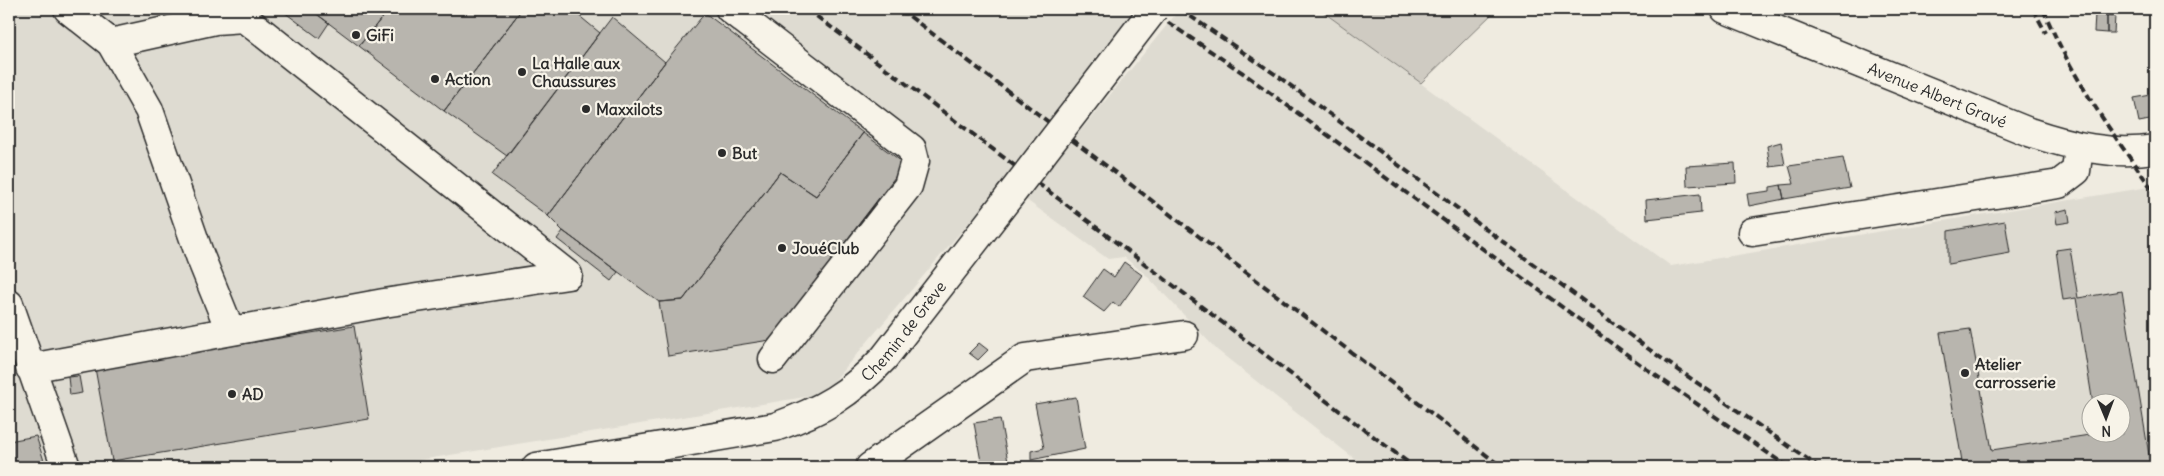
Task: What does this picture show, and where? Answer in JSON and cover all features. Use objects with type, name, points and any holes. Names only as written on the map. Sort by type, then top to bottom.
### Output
[{"type":"street","points":[[68,9],[111,43],[149,110],[200,256],[230,330]]},
{"type":"street","points":[[730,9],[912,149],[915,161],[908,186],[773,359]]},
{"type":"street","name":"Chemin de Grève","points":[[536,467],[775,427],[811,414],[840,398],[864,379],[884,358],[1154,9]]},
{"type":"street","name":"Avenue Albert Gravé","points":[[1725,9],[2029,132],[2079,147],[2107,151],[2136,152],[2155,149]]},
{"type":"street","points":[[30,368],[384,303],[568,275],[244,18],[207,14],[111,43]]},
{"type":"street","points":[[1752,232],[2059,184],[2076,172],[2079,147]]},
{"type":"street","points":[[9,304],[66,467]]},
{"type":"street","points":[[870,467],[1025,358],[1184,336]]},
{"type":"shaded area","points":[[9,9],[1139,9],[1004,181],[823,394],[377,467],[9,467]]},
{"type":"shaded area","points":[[1180,9],[1256,9],[1263,14],[1268,9],[1319,9],[1671,266],[2155,186],[2155,467],[1365,467],[1217,350],[1146,275],[1124,257],[1108,259],[1025,199]]},
{"type":"shaded area","points":[[1319,9],[1497,9],[1421,83]]},
{"type":"building","points":[[280,9],[310,9],[329,23],[319,38]]},
{"type":"building","name":"GiFi","points":[[310,9],[389,9],[359,46]]},
{"type":"building","name":"Action","points":[[389,9],[522,9],[444,111],[359,46]]},
{"type":"building","name":"La Halle aux Chaussures","points":[[522,9],[571,9],[600,33],[507,156],[444,111]]},
{"type":"building","name":"But","points":[[705,13],[863,133],[816,196],[780,172],[683,300],[659,302],[563,231],[548,216],[665,62]]},
{"type":"building","points":[[2095,14],[2107,15],[2107,33],[2094,32]]},
{"type":"building","points":[[2107,15],[2115,16],[2114,33],[2107,33]]},
{"type":"building","name":"Maxxilots","points":[[612,17],[665,62],[548,216],[492,175]]},
{"type":"building","points":[[2151,95],[2155,119],[2139,122],[2134,98]]},
{"type":"building","name":"JouéClub","points":[[863,133],[905,164],[770,340],[668,356],[659,302],[683,300],[780,172],[816,196]]},
{"type":"building","points":[[1781,142],[1785,165],[1770,167],[1767,146]]},
{"type":"building","points":[[1843,158],[1850,188],[1784,199],[1781,185],[1794,184],[1789,166]]},
{"type":"building","points":[[1735,163],[1736,183],[1687,186],[1686,166]]},
{"type":"building","points":[[1781,185],[1784,199],[1749,206],[1747,194],[1770,191],[1770,187]]},
{"type":"building","points":[[1700,194],[1701,213],[1647,219],[1646,200]]},
{"type":"building","points":[[2068,209],[2070,222],[2057,224],[2055,212]]},
{"type":"building","points":[[2005,221],[2010,253],[1948,264],[1948,231]]},
{"type":"building","points":[[563,231],[618,272],[611,281],[557,239]]},
{"type":"building","points":[[2070,248],[2078,298],[2122,291],[2151,467],[1963,467],[1940,333],[1970,329],[1992,450],[2082,436],[2082,444],[2132,444],[2132,394],[2091,394],[2076,298],[2063,300],[2056,250]]},
{"type":"building","points":[[1124,262],[1142,275],[1119,307],[1113,302],[1104,312],[1083,297],[1103,269],[1114,277]]},
{"type":"building","name":"AD","points":[[354,326],[369,419],[112,461],[95,368]]},
{"type":"building","points":[[979,343],[988,350],[978,360],[969,353]]},
{"type":"building","points":[[79,376],[82,393],[70,395],[68,377]]},
{"type":"building","points":[[1076,397],[1085,449],[1031,460],[1031,451],[1044,448],[1035,404]]},
{"type":"building","points":[[1000,419],[1009,467],[982,467],[974,423]]},
{"type":"building","points":[[36,436],[46,467],[9,467],[9,441]]},
{"type":"railway","points":[[807,9],[1414,467]]},
{"type":"railway","points":[[900,9],[1502,467]]},
{"type":"railway","points":[[1148,9],[1243,73],[1648,370],[1788,467]]},
{"type":"railway","points":[[1180,9],[1279,77],[1654,353],[1819,467]]},
{"type":"railway","points":[[2033,9],[2046,33]]},
{"type":"railway","points":[[2043,9],[2054,34],[2093,104],[2155,193]]},
{"type":"place","name":"GiFi","points":[[356,35]]},
{"type":"place","name":"La Halle aux Chaussures","points":[[522,72]]},
{"type":"place","name":"Action","points":[[435,79]]},
{"type":"place","name":"Maxxilots","points":[[586,109]]},
{"type":"place","name":"But","points":[[722,153]]},
{"type":"place","name":"JouéClub","points":[[782,248]]},
{"type":"place","name":"Atelier carrosserie","points":[[1965,373]]},
{"type":"place","name":"AD","points":[[232,394]]}]
